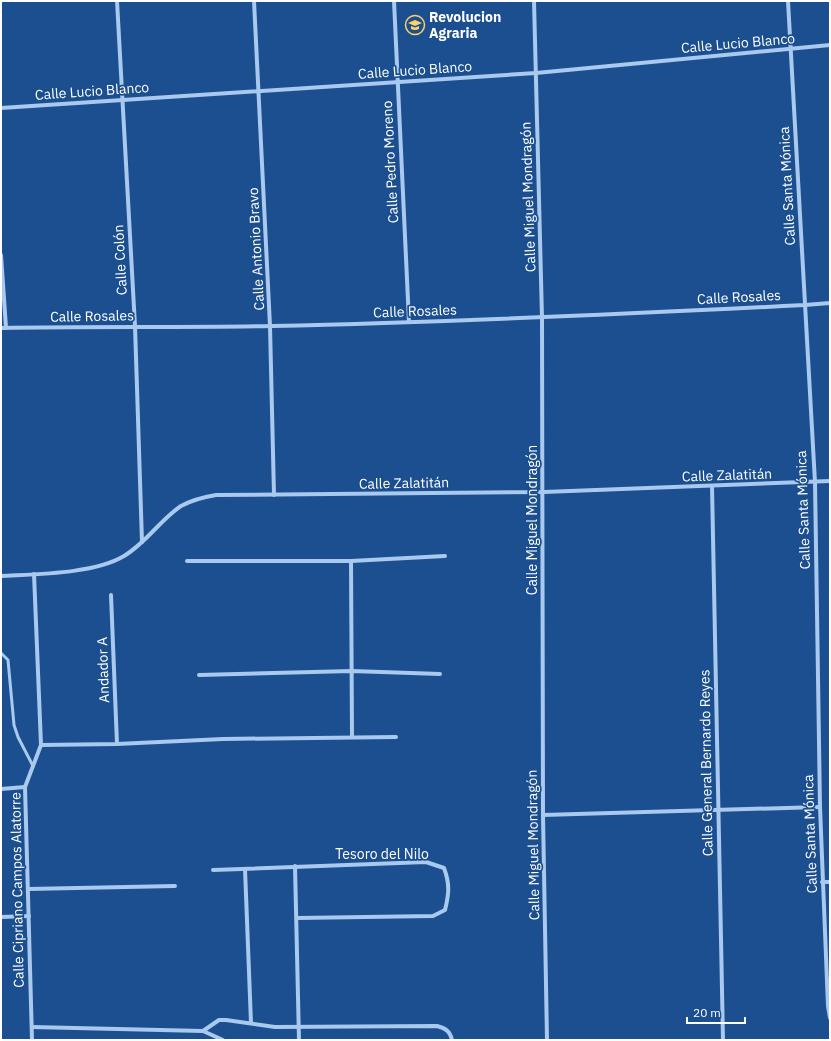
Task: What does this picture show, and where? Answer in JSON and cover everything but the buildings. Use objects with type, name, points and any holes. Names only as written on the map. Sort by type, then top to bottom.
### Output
[{"type":"street","name":"Calle Colón","points":[[117,1],[135,326],[142,542]]},
{"type":"street","name":"Calle Antonio Bravo","points":[[254,1],[270,326],[274,495]]},
{"type":"street","name":"Calle Pedro Moreno","points":[[394,1],[409,322]]},
{"type":"street","name":"Calle Miguel Mondragón","points":[[534,1],[542,318],[544,492],[543,815],[547,1040]]},
{"type":"street","name":"Calle Santa Mónica","points":[[788,1],[815,482],[822,882],[828,1006],[830,1018]]},
{"type":"street","name":"Calle Lucio Blanco","points":[[1,108],[536,73],[830,45]]},
{"type":"street","points":[[1,255],[3,328]]},
{"type":"street","name":"Calle Rosales","points":[[3,328],[270,326],[542,318],[805,305],[830,302]]},
{"type":"street","name":"Calle Zalatitán","points":[[1,576],[95,568],[110,563],[124,556],[142,542],[181,507],[198,498],[216,495],[544,492],[830,481]]},
{"type":"street","name":"Calle General Bernardo Reyes","points":[[712,486],[723,1040]]},
{"type":"street","points":[[187,561],[351,561],[444,556]]},
{"type":"street","points":[[351,561],[352,737]]},
{"type":"street","name":"Calle Cipriano Campos Alatorre","points":[[32,1040],[25,787],[41,745],[34,574]]},
{"type":"street","name":"Andador A","points":[[111,595],[117,744]]},
{"type":"street","points":[[199,675],[352,671],[440,674]]},
{"type":"street","points":[[41,745],[117,744],[223,739],[396,737]]},
{"type":"street","points":[[1,789],[25,787]]},
{"type":"street","points":[[543,815],[820,807]]},
{"type":"street","name":"Tesoro del Nilo","points":[[213,870],[426,862],[444,868],[449,881],[450,892],[445,910],[433,916],[297,918]]},
{"type":"street","points":[[295,866],[300,1027],[299,1040]]},
{"type":"street","points":[[245,869],[251,1023]]},
{"type":"street","points":[[822,882],[830,882]]},
{"type":"street","points":[[28,889],[175,886]]},
{"type":"street","points":[[1,917],[29,916]]},
{"type":"street","points":[[202,1030],[219,1020],[275,1027],[437,1026],[444,1028],[449,1032],[452,1040]]},
{"type":"street","points":[[32,1027],[202,1030],[223,1040]]},
{"type":"lane","points":[[1,653],[8,660],[14,725],[18,737],[33,766]]},
{"type":"place","name":"Revolucion Agraria","points":[[415,25]]}]
